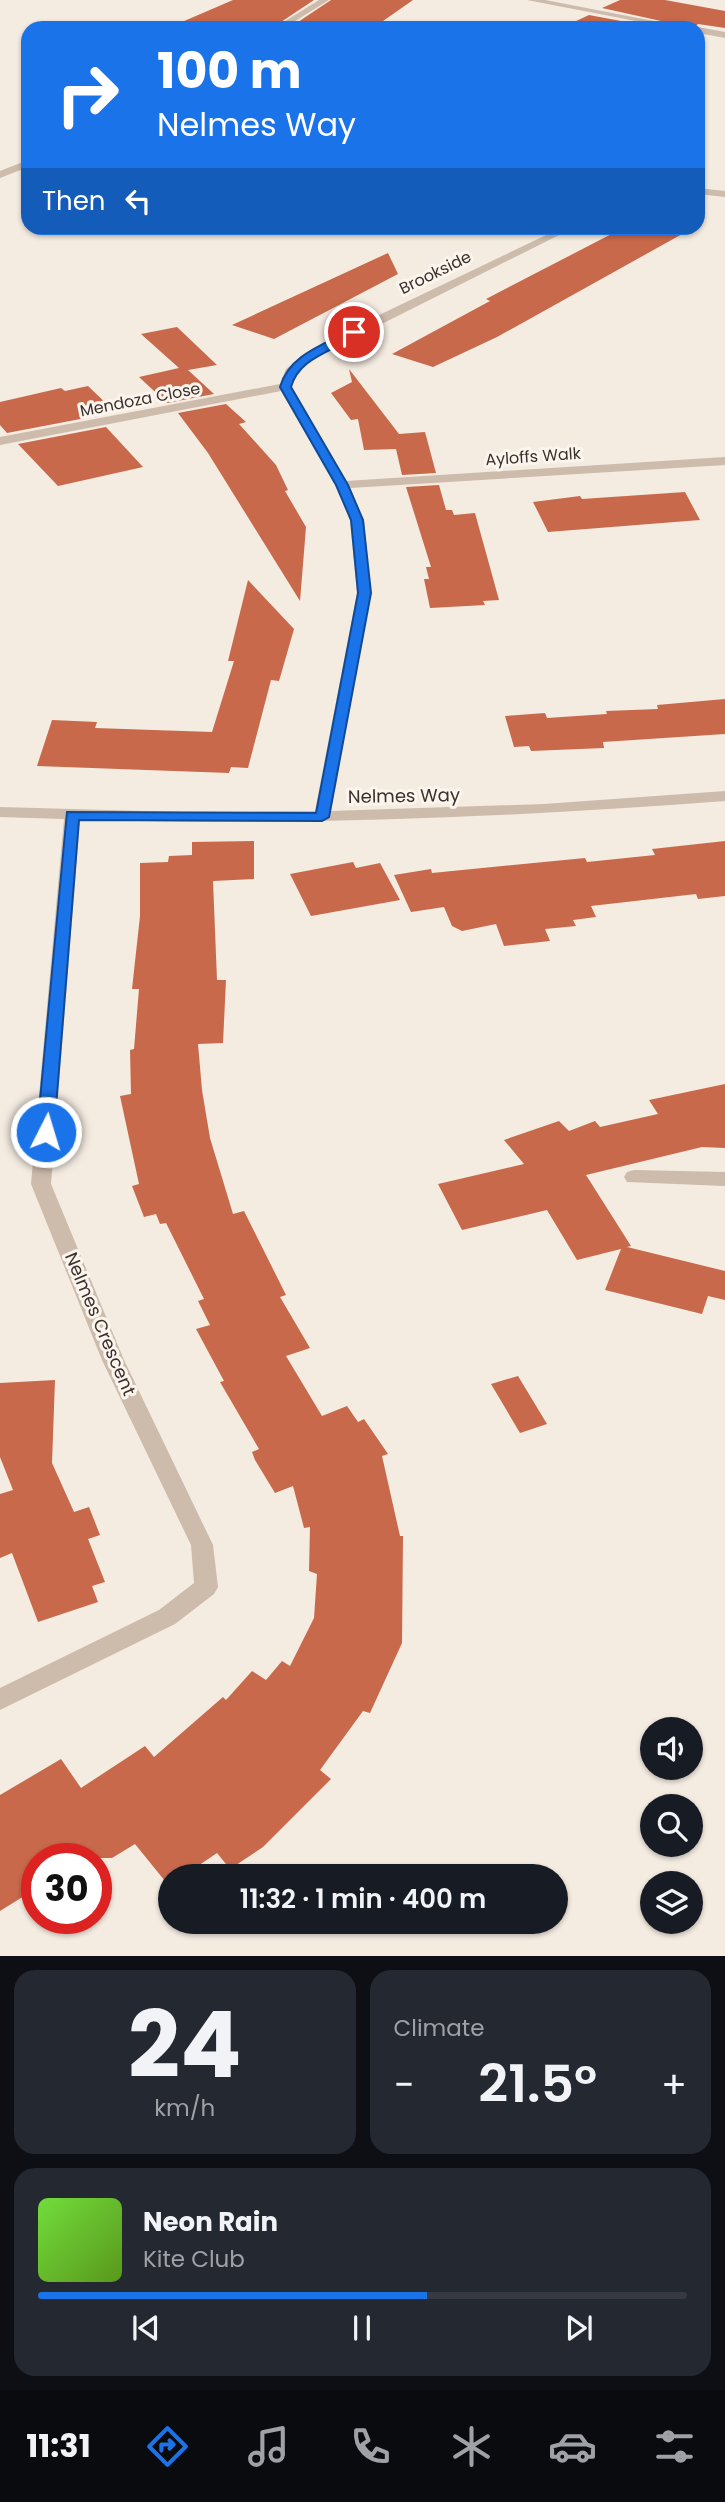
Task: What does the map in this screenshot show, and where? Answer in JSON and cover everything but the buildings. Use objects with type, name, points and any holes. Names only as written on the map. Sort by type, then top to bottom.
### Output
[{"type":"street","points":[[290,21],[325,0]]},
{"type":"street","points":[[531,0],[647,21]]},
{"type":"street","points":[[705,31],[725,35]]},
{"type":"street","points":[[0,175],[21,166]]},
{"type":"street","points":[[705,192],[725,194]]},
{"type":"street","name":"Brookside","points":[[285,387],[290,372],[306,358],[379,318],[553,235]]},
{"type":"street","points":[[285,387],[342,485],[357,520],[364,593],[322,817]]},
{"type":"street","name":"Mendoza Close","points":[[0,441],[285,387]]},
{"type":"street","name":"Ayloffs Walk","points":[[342,485],[725,461]]},
{"type":"street","name":"Nelmes Way","points":[[0,812],[322,817],[467,814],[725,796]]},
{"type":"street","name":"Nelmes Crescent","points":[[0,1700],[167,1616],[206,1587],[202,1545],[113,1360],[41,1184],[72,815]]},
{"type":"street","points":[[634,1177],[725,1179]]},
{"type":"route","points":[[46,1132],[72,815],[322,817],[364,593],[357,520],[342,485],[285,387],[290,372],[306,358],[354,332]]}]
